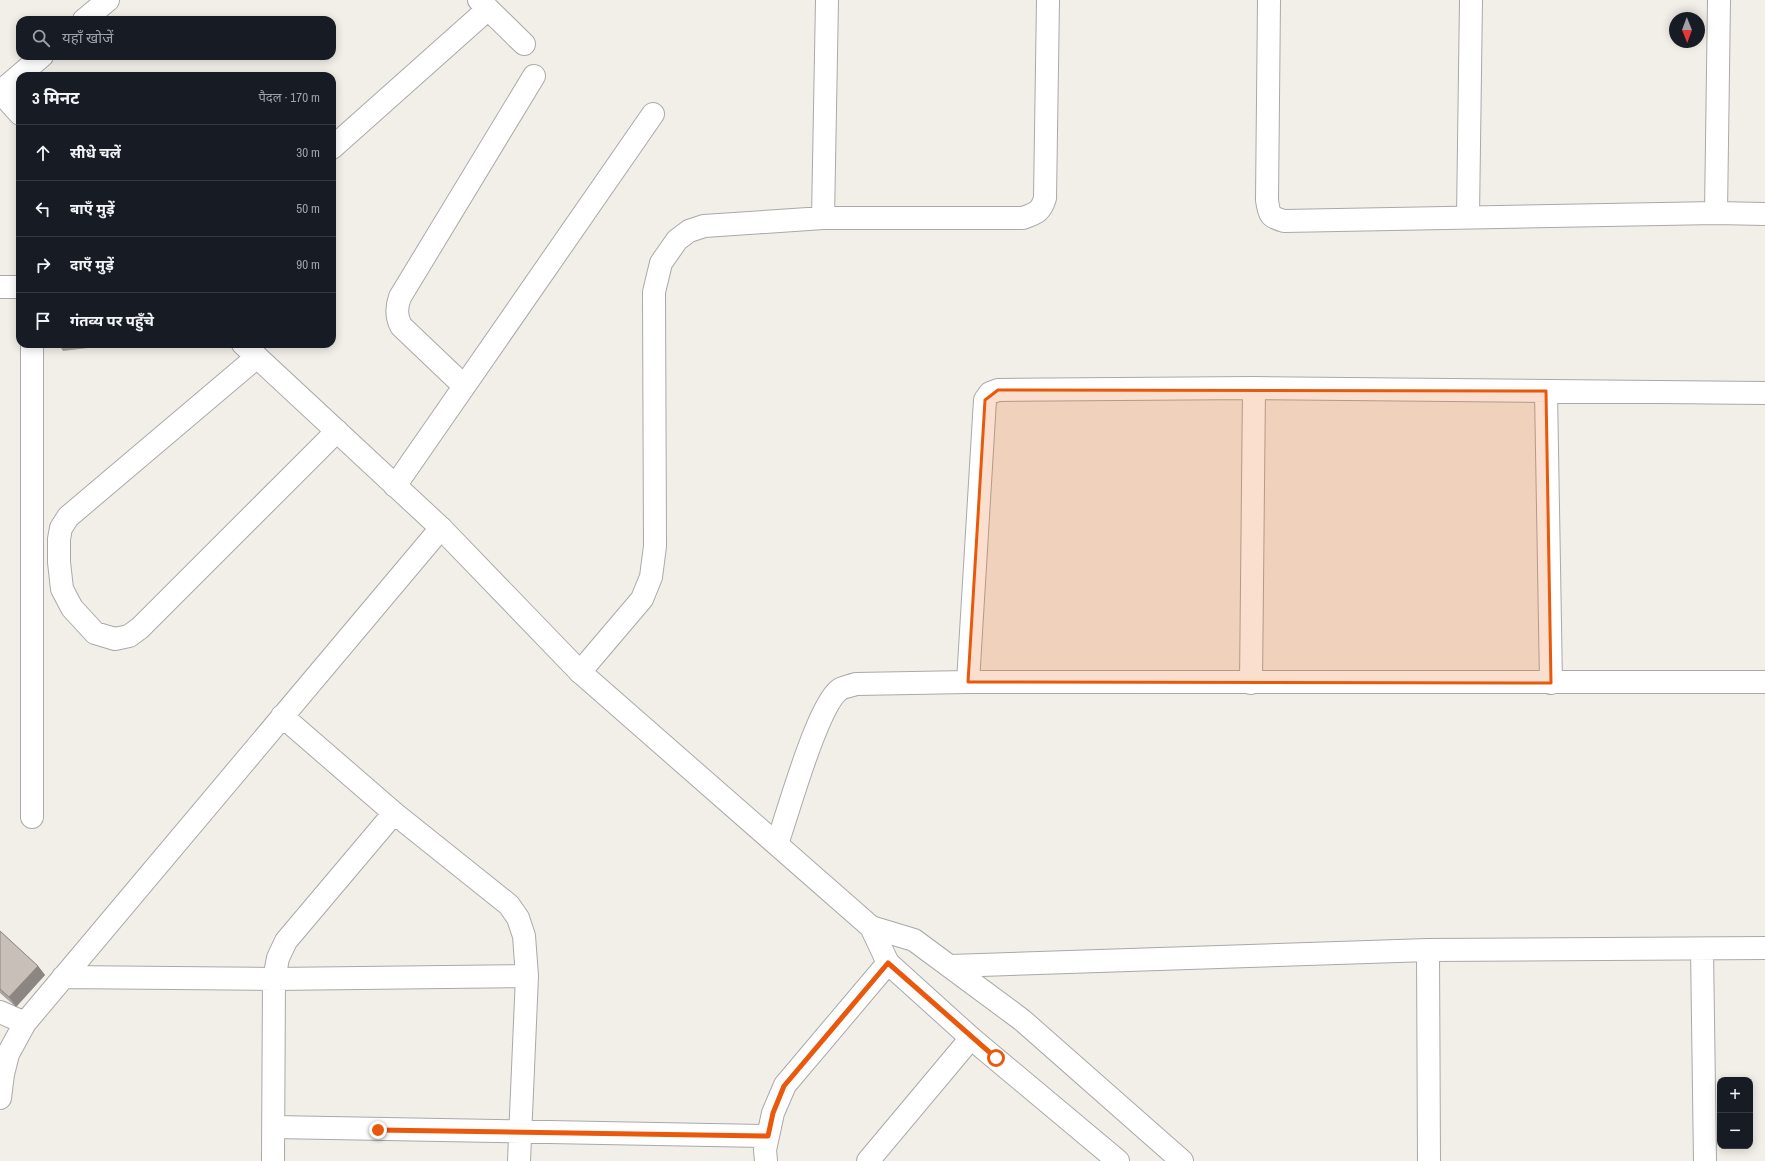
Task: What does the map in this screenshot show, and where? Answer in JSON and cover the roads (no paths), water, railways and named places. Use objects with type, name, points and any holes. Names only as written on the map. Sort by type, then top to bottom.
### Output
[{"type":"street","points":[[89,16],[108,0]]},
{"type":"street","points":[[823,218],[827,0]]},
{"type":"street","points":[[580,672],[642,599],[651,577],[655,546],[654,292],[661,263],[676,240],[689,230],[704,226],[823,218],[1023,218],[1042,208],[1045,198],[1048,0]]},
{"type":"street","points":[[1269,0],[1267,200],[1269,212],[1273,218],[1284,221],[1468,216],[1716,213],[1765,214]]},
{"type":"street","points":[[1468,216],[1471,0]]},
{"type":"street","points":[[1716,213],[1719,0]]},
{"type":"street","points":[[336,144],[483,5],[524,44]]},
{"type":"street","points":[[23,72],[37,60]]},
{"type":"street","points":[[464,386],[401,326],[397,318],[397,305],[400,297],[534,76]]},
{"type":"street","points":[[16,78],[0,92],[16,110]]},
{"type":"street","points":[[395,486],[653,114]]},
{"type":"street","points":[[0,287],[16,287]]},
{"type":"street","points":[[32,348],[32,817]]},
{"type":"street","points":[[337,431],[140,628],[128,636],[115,638],[94,633],[72,608],[62,589],[59,562],[59,538],[61,528],[68,517],[250,351],[337,431],[395,486],[441,528],[580,672],[871,927],[888,963],[971,1038],[1118,1161]]},
{"type":"street","points":[[1251,683],[1254,388]]},
{"type":"street","points":[[968,682],[985,400],[990,394],[998,390],[1254,388],[1765,393]]},
{"type":"street","points":[[1546,391],[1551,683]]},
{"type":"street","points":[[0,1098],[3,1074],[8,1054],[25,1023],[441,528]]},
{"type":"street","points":[[777,844],[816,728],[831,698],[840,689],[856,684],[968,682],[1765,682]]},
{"type":"street","points":[[282,716],[394,813],[509,905],[518,918],[524,936],[527,976],[519,1132],[519,1161]]},
{"type":"street","points":[[273,1161],[274,979],[278,958],[286,941],[394,813]]},
{"type":"street","points":[[871,927],[914,940],[951,966],[1022,1020],[1182,1161]]},
{"type":"street","points":[[951,966],[1428,950],[1765,948]]},
{"type":"street","points":[[1702,949],[1705,1161]]},
{"type":"street","points":[[1428,950],[1429,1161]]},
{"type":"street","points":[[766,1161],[765,1150],[773,1113],[784,1086],[888,963]]},
{"type":"street","points":[[64,977],[274,979],[527,976]]},
{"type":"street","points":[[0,1012],[25,1023]]},
{"type":"street","points":[[868,1161],[971,1038]]},
{"type":"street","points":[[274,1127],[768,1136]]}]
